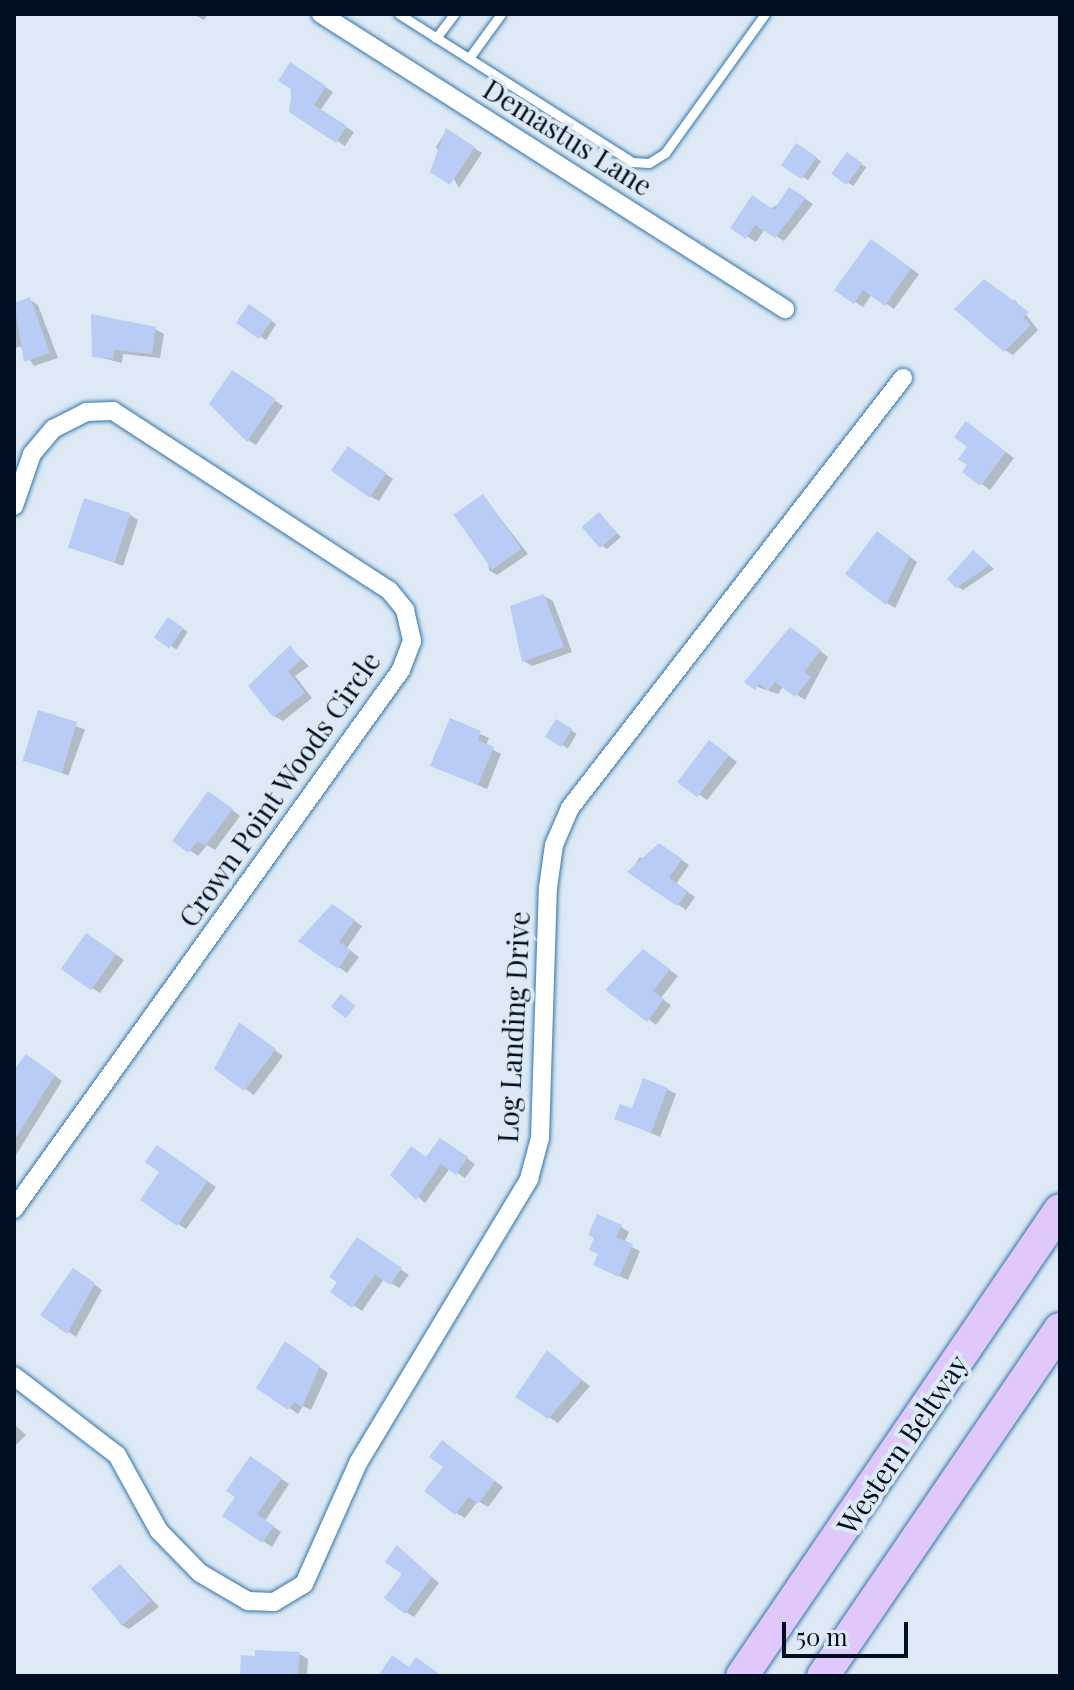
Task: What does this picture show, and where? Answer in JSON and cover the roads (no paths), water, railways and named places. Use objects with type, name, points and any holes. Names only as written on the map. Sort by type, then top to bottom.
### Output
[{"type":"highway","name":"Western Beltway","points":[[742,1676],[1060,1210]]},
{"type":"highway","points":[[823,1676],[1060,1329]]},
{"type":"street","name":"Demastus Lane","points":[[321,14],[785,309]]},
{"type":"street","name":"Log Landing Drive","points":[[14,1376],[117,1455],[159,1531],[200,1573],[248,1601],[274,1602],[304,1584],[358,1463],[529,1179],[540,1138],[548,888],[554,845],[570,808],[903,378]]},
{"type":"street","name":"Crown Point Woods Circle","points":[[14,506],[32,454],[53,429],[86,412],[113,411],[389,590],[405,610],[412,641],[401,670],[14,1209]]},
{"type":"lane","points":[[399,14],[632,162],[649,163],[665,153],[765,14]]},
{"type":"lane","points":[[436,38],[454,14]]},
{"type":"lane","points":[[469,58],[501,14]]}]
